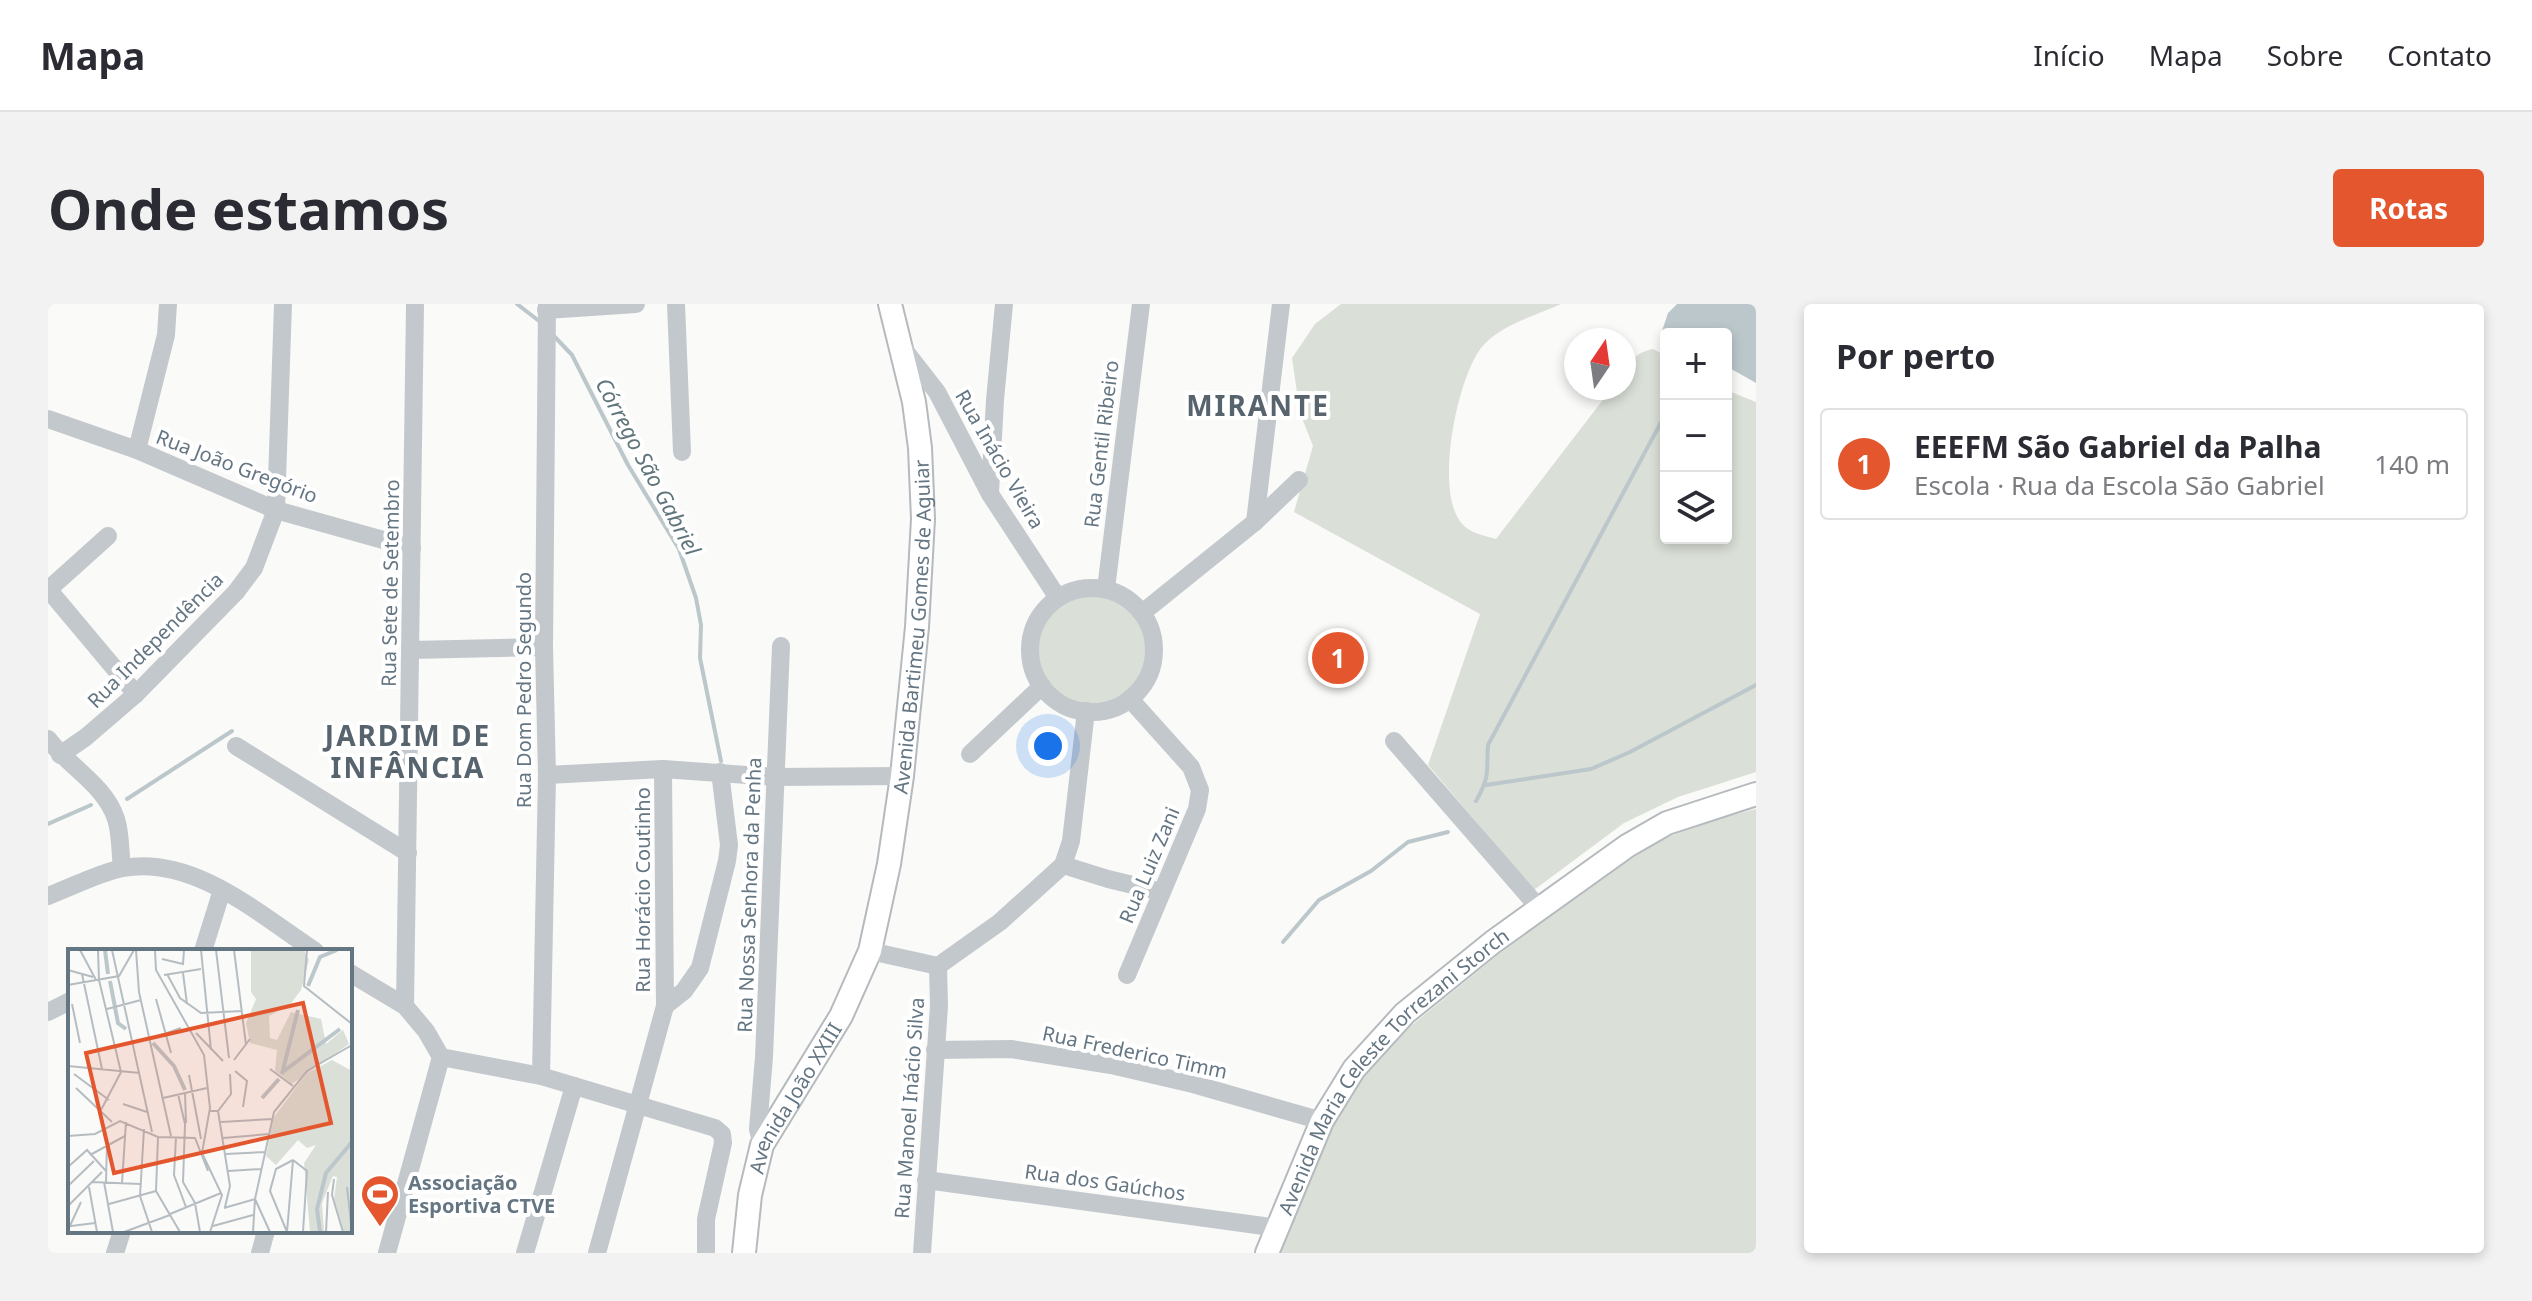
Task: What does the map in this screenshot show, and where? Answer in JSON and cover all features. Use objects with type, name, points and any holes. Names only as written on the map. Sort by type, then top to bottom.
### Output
[{"type":"main road","name":"Avenida Bartimeu Gomes de Aguiar","points":[[870,951],[889,864],[902,776],[917,627],[923,519],[920,448],[914,402],[890,304]]},
{"type":"main road","name":"Avenida Maria Celeste Torrezani Storch","points":[[1267,1253],[1322,1121],[1354,1069],[1405,1013],[1539,908],[1627,846],[1667,823],[1756,794]]},
{"type":"main road","name":"Avenida João XXIII","points":[[744,1253],[750,1195],[762,1145],[841,1016],[870,951]]},
{"type":"street","points":[[137,450],[166,335],[168,304]]},
{"type":"street","name":"Rua Independência","points":[[60,755],[136,694],[236,592],[254,568],[276,510],[283,304]]},
{"type":"street","name":"Rua Sete de Setembro","points":[[405,1006],[415,304]]},
{"type":"street","points":[[546,312],[636,304]]},
{"type":"street","points":[[676,304],[682,452]]},
{"type":"street","points":[[990,494],[1004,304]]},
{"type":"street","name":"Rua Gentil Ribeiro","points":[[1106,589],[1141,304]]},
{"type":"street","points":[[1255,522],[1281,304]]},
{"type":"street","name":"Rua Dom Pedro Segundo","points":[[541,1076],[547,775],[544,647],[546,312]]},
{"type":"street","name":"Rua Inácio Vieira","points":[[901,345],[937,392],[990,494],[1058,598]]},
{"type":"street","name":"Rua João Gregório","points":[[48,419],[137,450],[276,510],[412,548]]},
{"type":"street","points":[[1142,613],[1255,522],[1299,480]]},
{"type":"street","points":[[108,536],[48,589],[136,694]]},
{"type":"street","points":[[1106,589],[1128,599],[1150,626],[1154,646],[1152,666],[1144,684],[1130,699],[1102,711],[1069,707],[1042,686],[1033,668],[1030,648],[1038,620],[1058,598],[1077,590],[1106,589]]},
{"type":"street","name":"Rua Nossa Senhora da Penha","points":[[762,1145],[758,1129],[764,1057],[781,646]]},
{"type":"street","points":[[411,650],[544,647]]},
{"type":"street","points":[[970,754],[1042,686]]},
{"type":"street","name":"Rua Luiz Zani","points":[[1127,975],[1197,809],[1200,790],[1191,767],[1130,699]]},
{"type":"street","points":[[870,951],[938,966],[1000,922],[1063,865],[1071,841],[1086,711]]},
{"type":"street","points":[[48,739],[109,803],[117,821],[122,868]]},
{"type":"street","points":[[1394,741],[1539,908]]},
{"type":"street","points":[[236,746],[408,853]]},
{"type":"street","points":[[547,775],[663,769],[776,777],[902,776]]},
{"type":"street","name":"Rua Horácio Coutinho","points":[[597,1253],[665,1006],[663,769]]},
{"type":"street","points":[[665,1006],[684,991],[700,968],[727,861],[729,845],[720,772]]},
{"type":"street","points":[[1063,865],[1162,892]]},
{"type":"street","points":[[48,896],[122,868],[152,867],[183,872],[222,890],[312,949]]},
{"type":"street","points":[[204,949],[222,890]]},
{"type":"street","name":"Rua Manoel Inácio Silva","points":[[922,1253],[939,1006],[938,966]]},
{"type":"street","points":[[352,974],[405,1006],[426,1031],[441,1057],[387,1253]]},
{"type":"street","points":[[49,1015],[68,1002]]},
{"type":"street","name":"Rua Frederico Timm","points":[[935,1050],[1011,1049],[1111,1065],[1193,1084],[1322,1121]]},
{"type":"street","points":[[441,1057],[541,1076],[640,1103],[715,1128],[722,1134],[723,1143],[706,1219],[706,1253]]},
{"type":"street","points":[[525,1253],[574,1086]]},
{"type":"street","name":"Rua dos Gaúchos","points":[[926,1180],[1278,1228]]},
{"type":"street","points":[[115,1253],[121,1233]]},
{"type":"street","points":[[260,1253],[265,1233]]},
{"type":"shaded area","points":[[1341,304],[1561,304],[1507,327],[1481,348],[1472,363],[1457,409],[1449,464],[1454,510],[1466,528],[1496,539],[1603,400],[1636,400],[1636,357],[1653,349],[1660,353],[1660,544],[1732,544],[1732,392],[1756,402],[1756,772],[1678,797],[1624,823],[1534,890],[1428,765],[1480,614],[1294,512],[1313,446],[1300,413],[1292,358],[1315,324]]},
{"type":"shaded area","points":[[1677,304],[1756,304],[1756,383],[1732,369],[1732,328],[1663,328],[1668,313]]},
{"type":"shaded area","points":[[1092,595],[1113,599],[1131,610],[1142,628],[1146,649],[1142,670],[1131,688],[1113,699],[1092,703],[1071,699],[1053,688],[1042,670],[1038,649],[1042,628],[1053,610],[1071,599]]},
{"type":"shaded area","points":[[1756,809],[1756,1253],[1269,1253],[1291,1202],[1341,1107],[1390,1043],[1516,940],[1599,879],[1661,840],[1702,823]]},
{"type":"waterway","name":"Córrego São Gabriel","points":[[517,304],[539,321]]},
{"type":"waterway","name":"Córrego São Gabriel","points":[[554,336],[572,355],[628,465],[679,549],[696,598],[701,625],[700,658],[721,761]]},
{"type":"waterway","points":[[1476,801],[1486,779],[1488,745],[1660,424]]},
{"type":"waterway","points":[[1486,785],[1591,769],[1630,752],[1756,685]]},
{"type":"waterway","points":[[127,799],[232,731]]},
{"type":"waterway","points":[[48,824],[91,805]]},
{"type":"waterway","points":[[1283,942],[1319,900],[1371,871],[1408,842],[1448,832]]},
{"type":"place","name":"EEEFM São Gabriel da Palha","points":[[1338,658]]},
{"type":"place","name":"Associação Esportiva CTVE","points":[[380,1228]]},
{"type":"district","name":"MIRANTE","points":[[1258,405]]},
{"type":"district","name":"JARDIM DE INFÂNCIA","points":[[408,751]]}]
